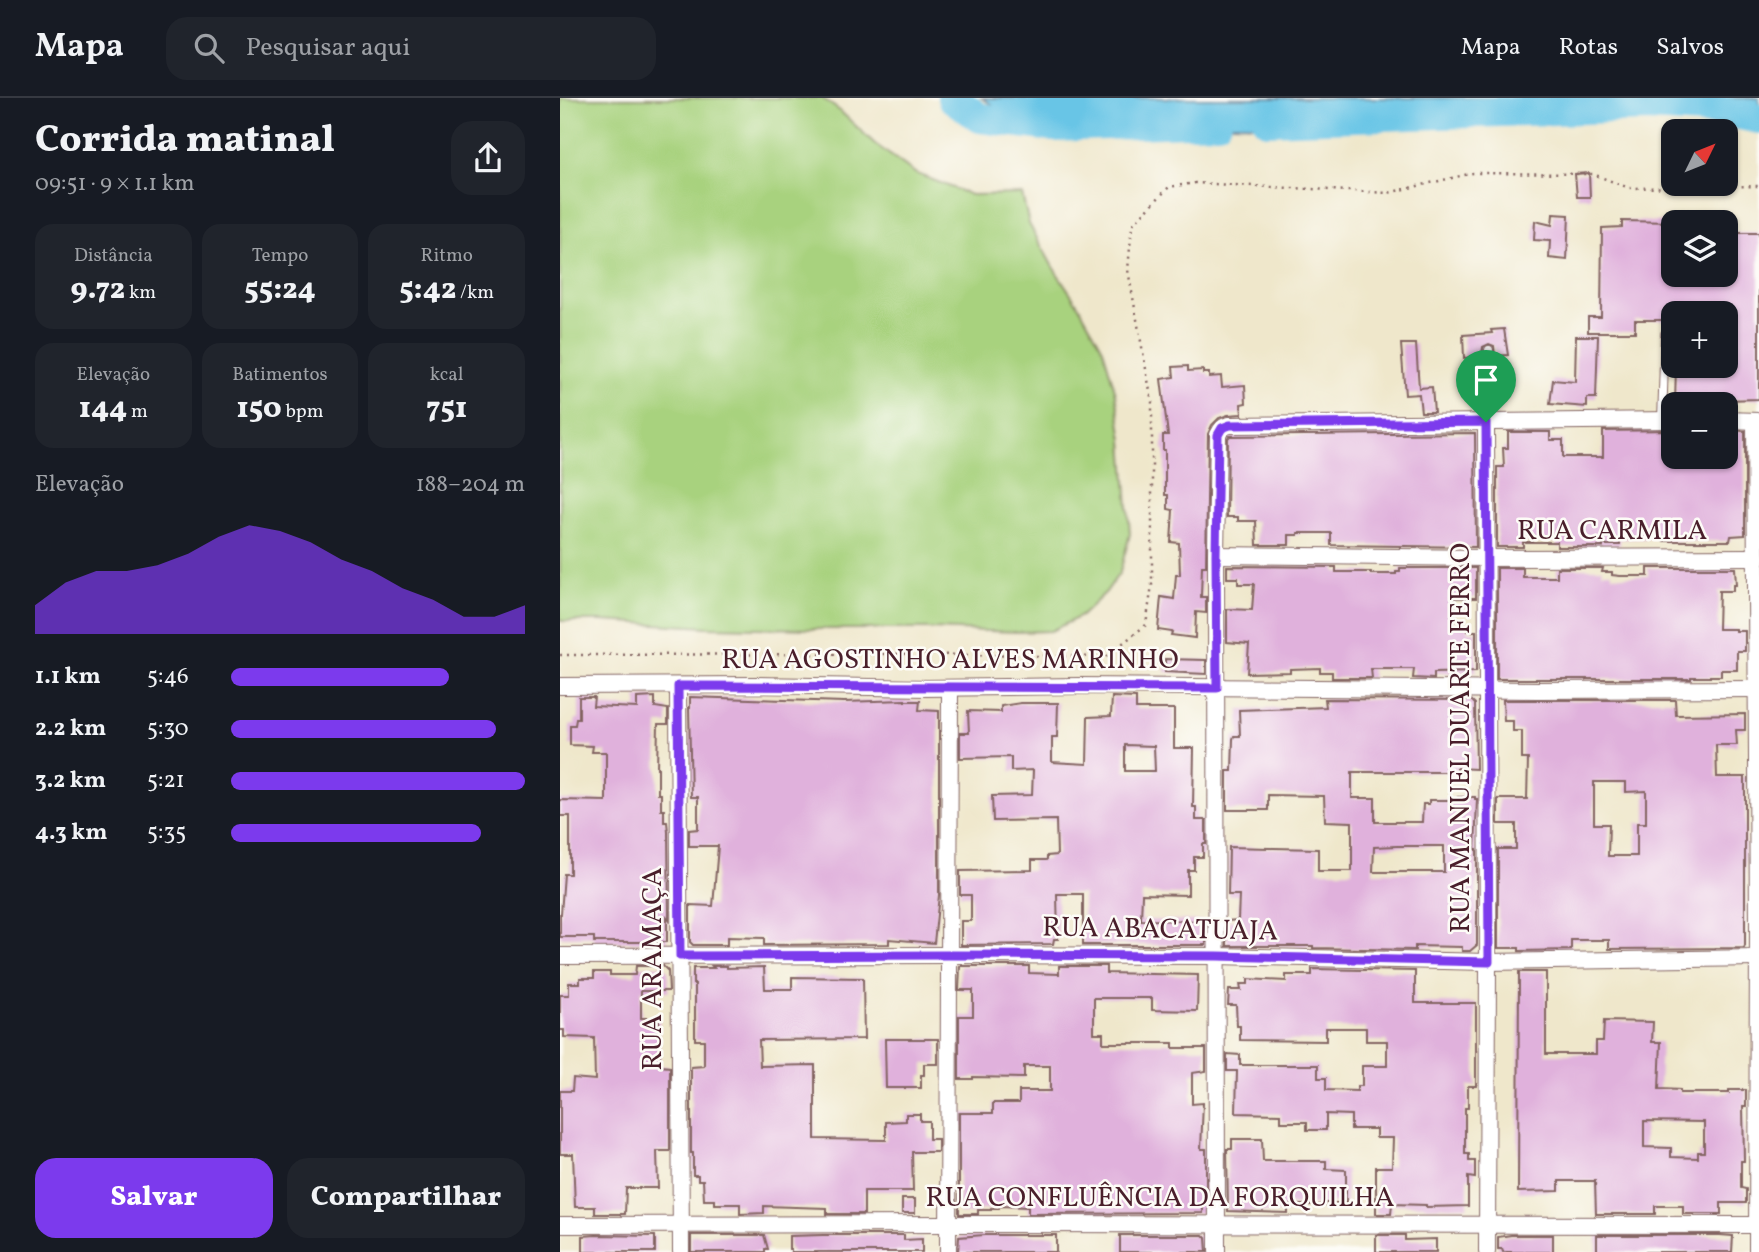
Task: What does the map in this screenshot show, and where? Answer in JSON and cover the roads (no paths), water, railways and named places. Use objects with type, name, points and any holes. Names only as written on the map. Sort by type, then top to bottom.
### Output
[{"type":"street","points":[[1217,1252],[1218,435],[1222,428],[1230,425],[1661,420]]},
{"type":"street","points":[[1738,420],[1757,421],[1756,1252]]},
{"type":"street","name":"RUA MANUEL DUARTE FERRO","points":[[1486,422],[1489,962],[1486,1252]]},
{"type":"street","name":"RUA CARMILA","points":[[1216,555],[1486,558],[1756,556]]},
{"type":"street","name":"RUA AGOSTINHO ALVES MARINHO","points":[[560,686],[1758,689]]},
{"type":"street","name":"RUA ARAMAÇA","points":[[678,686],[681,1252]]},
{"type":"street","points":[[948,1252],[950,688]]},
{"type":"street","name":"RUA ABACATUAJA","points":[[560,956],[1217,956],[1489,962],[1758,958]]},
{"type":"street","name":"RUA CONFLUÊNCIA DA FORQUILHA","points":[[560,1225],[1758,1225]]},
{"type":"lane","name":"RUA MANUEL DUARTE FERRO","points":[[1486,422],[1489,350]]},
{"type":"water","points":[[982,98],[1551,98],[1440,107],[1357,110],[1272,125],[1153,122],[1070,127],[1007,115]]},
{"type":"water","points":[[1611,98],[1759,98],[1759,121],[1700,114]]},
{"type":"waterway","points":[[952,98],[980,118],[1053,127],[1217,121]]},
{"type":"waterway","points":[[1267,120],[1647,107],[1721,111],[1759,119]]}]
